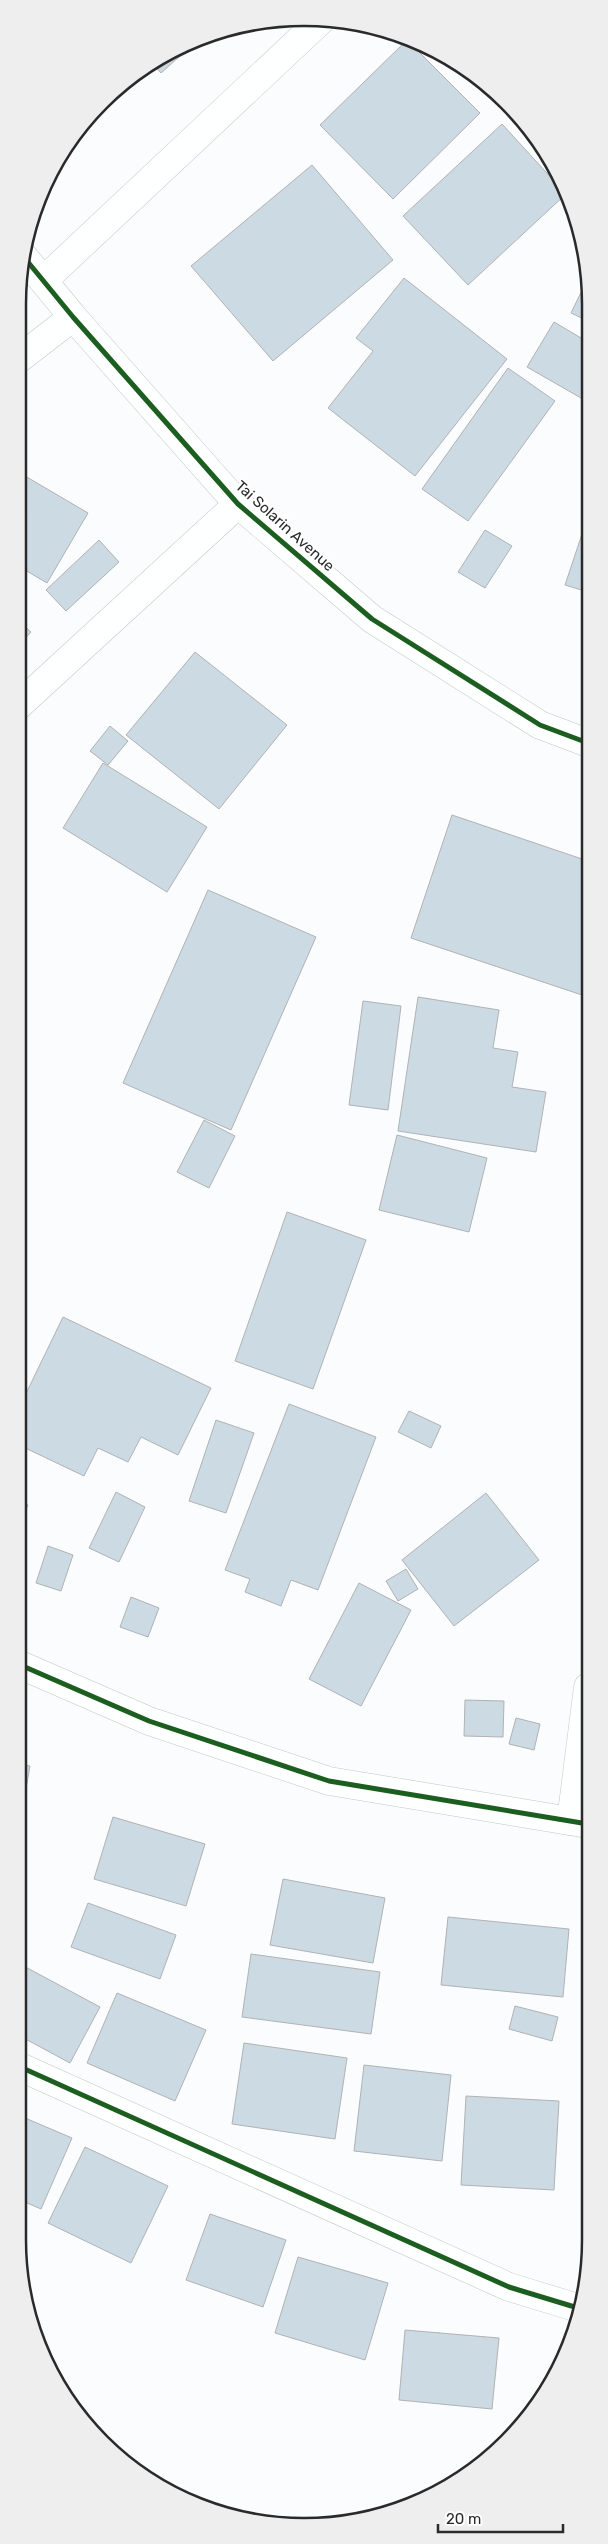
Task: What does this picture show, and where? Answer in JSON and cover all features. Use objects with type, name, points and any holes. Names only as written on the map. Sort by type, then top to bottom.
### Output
[{"type":"street","points":[[44,280],[314,27]]},
{"type":"street","name":"Tai Solarin Avenue","points":[[30,263],[73,317],[238,504],[372,619],[540,725],[582,740]]},
{"type":"street","points":[[26,353],[73,317]]},
{"type":"street","points":[[26,699],[238,504]]},
{"type":"street","points":[[26,1667],[149,1721],[328,1781],[579,1823],[582,1778]]},
{"type":"street","points":[[26,2070],[509,2287],[573,2307]]},
{"type":"building","points":[[403,44],[418,51],[480,113],[393,199],[320,125]]},
{"type":"building","points":[[181,55],[161,73],[157,68]]},
{"type":"building","points":[[502,124],[552,178],[561,198],[468,285],[403,216]]},
{"type":"building","points":[[312,165],[393,260],[273,361],[191,266]]},
{"type":"building","points":[[404,278],[507,359],[415,476],[328,408],[373,351],[356,338]]},
{"type":"building","points":[[581,292],[582,318],[571,313]]},
{"type":"building","points":[[554,322],[582,338],[582,399],[527,367]]},
{"type":"building","points":[[508,368],[555,401],[468,521],[422,489]]},
{"type":"building","points":[[26,477],[88,513],[47,583],[26,571]]},
{"type":"building","points":[[485,530],[512,546],[485,588],[458,572]]},
{"type":"building","points":[[582,534],[582,590],[565,585]]},
{"type":"building","points":[[99,540],[119,562],[66,611],[46,590]]},
{"type":"building","points":[[26,627],[31,632],[26,637]]},
{"type":"building","points":[[195,652],[287,725],[219,809],[126,735]]},
{"type":"building","points":[[110,726],[128,741],[108,765],[90,751]]},
{"type":"building","points":[[103,763],[207,827],[167,892],[63,828]]},
{"type":"building","points":[[452,815],[582,859],[582,995],[411,938]]},
{"type":"building","points":[[208,890],[316,937],[231,1130],[123,1083]]},
{"type":"building","points":[[418,997],[499,1010],[493,1048],[518,1052],[512,1087],[546,1092],[536,1152],[398,1131]]},
{"type":"building","points":[[363,1001],[401,1006],[388,1110],[349,1105]]},
{"type":"building","points":[[204,1120],[235,1136],[209,1188],[177,1172]]},
{"type":"building","points":[[397,1135],[487,1158],[469,1232],[379,1210]]},
{"type":"building","points":[[287,1212],[366,1240],[313,1389],[235,1361]]},
{"type":"building","points":[[63,1317],[211,1388],[178,1455],[141,1437],[128,1462],[98,1448],[84,1476],[26,1448],[26,1394]]},
{"type":"building","points":[[289,1404],[376,1437],[318,1590],[291,1580],[281,1606],[245,1592],[250,1579],[225,1570]]},
{"type":"building","points":[[409,1411],[441,1426],[431,1448],[398,1432]]},
{"type":"building","points":[[216,1420],[254,1433],[226,1513],[189,1501]]},
{"type":"building","points":[[116,1492],[145,1507],[119,1562],[89,1548]]},
{"type":"building","points":[[486,1493],[539,1560],[454,1626],[402,1560]]},
{"type":"building","points":[[48,1546],[73,1555],[61,1591],[36,1583]]},
{"type":"building","points":[[406,1569],[418,1589],[398,1601],[386,1581]]},
{"type":"building","points":[[359,1583],[411,1610],[361,1706],[309,1679]]},
{"type":"building","points":[[131,1597],[159,1608],[148,1637],[120,1627]]},
{"type":"building","points":[[465,1700],[504,1701],[503,1737],[464,1736]]},
{"type":"building","points":[[516,1718],[540,1724],[534,1750],[509,1744]]},
{"type":"building","points":[[26,1765],[30,1766],[26,1789]]},
{"type":"building","points":[[113,1817],[205,1844],[186,1906],[94,1879]]},
{"type":"building","points":[[283,1879],[385,1898],[373,1963],[270,1945]]},
{"type":"building","points":[[88,1903],[176,1935],[160,1979],[71,1947]]},
{"type":"building","points":[[448,1917],[569,1929],[563,1997],[441,1985]]},
{"type":"building","points":[[251,1954],[380,1972],[371,2034],[242,2017]]},
{"type":"building","points":[[26,1967],[100,2007],[70,2063],[26,2039]]},
{"type":"building","points":[[117,1993],[206,2030],[175,2101],[87,2063]]},
{"type":"building","points":[[515,2006],[558,2017],[552,2041],[509,2029]]},
{"type":"building","points":[[244,2043],[347,2058],[335,2139],[232,2124]]},
{"type":"building","points":[[364,2065],[451,2075],[442,2161],[354,2151]]},
{"type":"building","points":[[466,2096],[559,2101],[554,2190],[461,2185]]},
{"type":"building","points":[[26,2118],[72,2138],[41,2209],[26,2202]]},
{"type":"building","points":[[85,2147],[168,2186],[131,2263],[48,2223]]},
{"type":"building","points":[[210,2214],[286,2240],[263,2307],[186,2280]]},
{"type":"building","points":[[298,2257],[388,2283],[365,2360],[275,2333]]},
{"type":"building","points":[[405,2330],[499,2338],[492,2409],[399,2400]]},
{"type":"cycle path","points":[[30,264],[73,317],[238,504],[372,619],[540,725],[582,741]]},
{"type":"cycle path","points":[[26,1667],[149,1721],[329,1781],[582,1823]]},
{"type":"cycle path","points":[[26,2070],[509,2287],[573,2307]]}]
